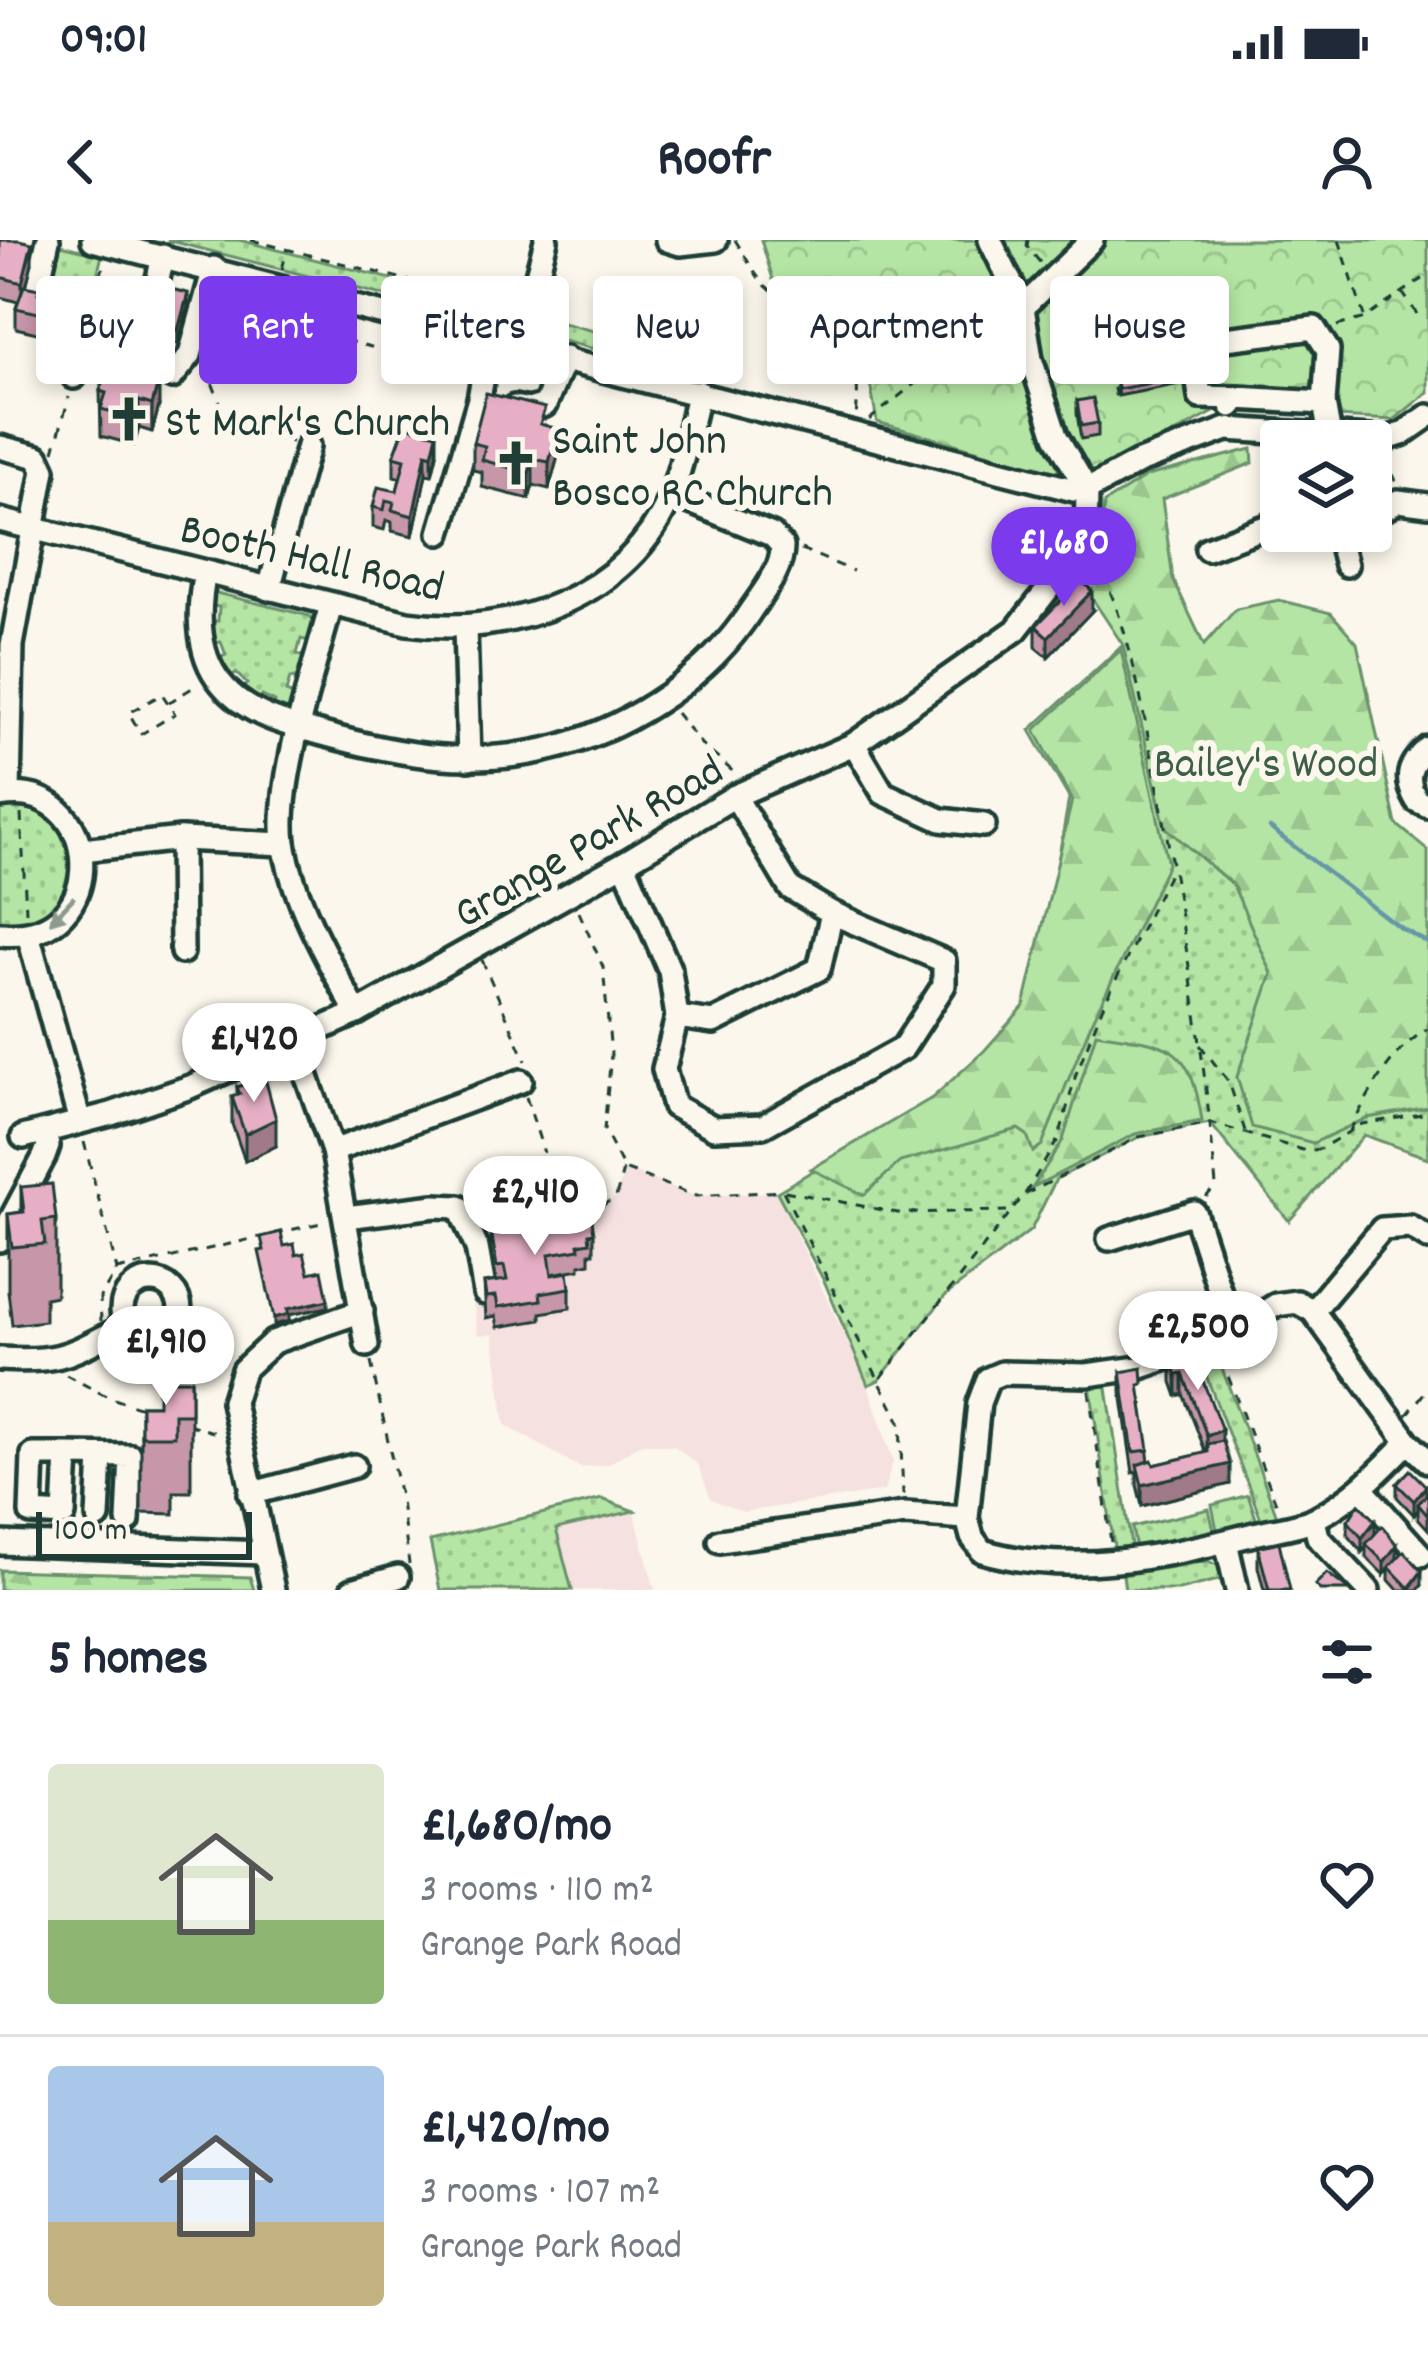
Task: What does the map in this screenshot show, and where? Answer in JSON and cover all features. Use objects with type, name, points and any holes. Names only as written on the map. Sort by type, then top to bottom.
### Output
[{"type":"street","points":[[40,276],[48,240]]},
{"type":"street","points":[[537,276],[546,240]]},
{"type":"street","points":[[667,240],[680,244],[716,240]]},
{"type":"street","points":[[990,240],[1006,276]]},
{"type":"street","points":[[1057,276],[1092,240]]},
{"type":"street","points":[[100,242],[381,310]]},
{"type":"street","points":[[159,276],[163,256]]},
{"type":"street","points":[[212,276],[214,268]]},
{"type":"street","points":[[1026,317],[1050,284]]},
{"type":"street","points":[[175,373],[190,355],[199,322]]},
{"type":"street","points":[[1026,325],[1031,359],[1056,436],[1087,490],[1086,541]]},
{"type":"street","points":[[1324,404],[1200,398],[1192,343],[1314,328],[1328,350],[1327,420]]},
{"type":"street","points":[[569,359],[1074,490],[1087,490],[1139,462],[1227,430],[1260,432]]},
{"type":"street","points":[[440,532],[482,384]]},
{"type":"street","points":[[481,387],[530,410],[545,405],[554,384]]},
{"type":"street","name":"Booth Hall Road","points":[[0,520],[406,623],[465,628],[538,614],[591,587],[637,548],[671,494],[699,392]]},
{"type":"street","points":[[1227,430],[1226,415],[1237,398]]},
{"type":"street","points":[[1392,437],[1428,416]]},
{"type":"street","points":[[268,589],[308,446]]},
{"type":"street","points":[[0,447],[33,455],[44,465],[12,645],[9,795],[34,797],[62,814],[82,850],[80,886],[72,904],[55,922],[28,934],[0,934]]},
{"type":"street","points":[[206,572],[203,650],[214,675],[242,705],[300,728],[384,752],[469,759],[560,746],[638,716],[663,698],[746,619],[779,566],[782,546],[772,535],[671,494]]},
{"type":"street","points":[[1392,505],[1401,500],[1428,505]]},
{"type":"street","points":[[1208,549],[1241,545],[1260,534]]},
{"type":"street","name":"Grange Park Road","points":[[0,1240],[48,1146],[34,1134],[190,1087],[295,1043],[476,948],[741,793],[854,744],[1016,630],[1086,541]]},
{"type":"street","points":[[1343,552],[1346,565]]},
{"type":"street","points":[[331,605],[288,785],[284,844],[315,935],[357,1013]]},
{"type":"street","points":[[465,628],[469,759]]},
{"type":"street","points":[[854,744],[883,793],[941,820],[984,825]]},
{"type":"street","points":[[1428,748],[1413,760],[1408,777],[1417,801],[1428,806]]},
{"type":"street","points":[[624,863],[670,971],[677,1017],[664,1069],[674,1106],[714,1128],[764,1126],[903,1048],[944,985],[944,961],[832,914],[790,888],[741,793]]},
{"type":"street","points":[[82,850],[182,839],[284,844]]},
{"type":"street","points":[[182,839],[182,952]]},
{"type":"street","points":[[677,1017],[713,1022],[819,969],[832,914]]},
{"type":"street","points":[[28,934],[80,1122]]},
{"type":"street","points":[[295,1043],[333,1151],[368,1345]]},
{"type":"street","points":[[333,1151],[520,1081]]},
{"type":"street","points":[[346,1217],[459,1207],[477,1248],[485,1293]]},
{"type":"street","points":[[1109,1239],[1194,1212],[1224,1337]]},
{"type":"street","points":[[1312,1311],[1382,1229],[1410,1227],[1428,1238]]},
{"type":"street","points":[[1403,1434],[1362,1490],[1314,1520],[1226,1542],[1114,1562],[1028,1560],[982,1551],[972,1538],[967,1518],[984,1384],[1002,1373],[1087,1375],[1161,1362],[1224,1337],[1283,1303],[1302,1303],[1312,1311],[1428,1461]]},
{"type":"street","points":[[273,1590],[238,1440],[233,1402],[243,1370],[273,1342],[362,1311]]},
{"type":"street","points":[[0,1359],[64,1358],[113,1333]]},
{"type":"street","points":[[30,1544],[33,1455],[131,1456],[128,1521]]},
{"type":"street","points":[[32,1514],[64,1514],[67,1455]]},
{"type":"street","points":[[98,1517],[101,1456]]},
{"type":"street","points":[[250,1494],[354,1463]]},
{"type":"street","points":[[1362,1490],[1421,1555]]},
{"type":"street","points":[[720,1541],[904,1514],[967,1518]]},
{"type":"street","points":[[1314,1520],[1318,1537],[1368,1590]]},
{"type":"street","points":[[1226,1542],[1237,1590]]},
{"type":"street","points":[[0,1543],[262,1553]]},
{"type":"street","points":[[352,1590],[391,1579]]},
{"type":"path","points":[[251,240],[394,276]]},
{"type":"path","points":[[735,240],[765,285],[845,342],[860,385],[854,431]]},
{"type":"path","points":[[1028,240],[1027,246],[1052,276]]},
{"type":"path","points":[[1339,240],[1365,318]]},
{"type":"path","points":[[96,276],[100,242]]},
{"type":"path","points":[[282,269],[288,249]]},
{"type":"path","points":[[1318,334],[1365,318],[1428,274]]},
{"type":"path","points":[[1401,291],[1417,314]]},
{"type":"path","points":[[357,350],[481,387]]},
{"type":"path","points":[[190,355],[205,367],[229,426],[308,446]]},
{"type":"path","points":[[1031,359],[1050,361]]},
{"type":"path","points":[[44,465],[54,451],[72,384]]},
{"type":"path","points":[[854,431],[914,384]]},
{"type":"path","points":[[1113,384],[1116,398]]},
{"type":"path","points":[[1392,474],[1401,500]]},
{"type":"path","points":[[1086,541],[1120,614],[1173,866],[1216,1186],[1194,1212]]},
{"type":"path","points":[[782,546],[794,546],[854,571]]},
{"type":"path","points":[[168,703],[214,675]]},
{"type":"path","points":[[162,694],[168,703],[175,714],[142,734],[129,713],[162,694]]},
{"type":"path","points":[[663,698],[702,745],[733,769],[741,793]]},
{"type":"path","points":[[9,795],[28,934]]},
{"type":"path","points":[[879,1380],[1024,1195],[1059,1138],[1076,1074],[1102,1008],[1173,866]]},
{"type":"path","points":[[571,893],[603,967],[611,1054],[604,1130],[624,1169],[696,1196],[783,1191],[898,1213],[1011,1211]]},
{"type":"path","points":[[476,948],[532,1076],[520,1081],[544,1153]]},
{"type":"path","points":[[1350,1131],[1389,1066],[1428,1029]]},
{"type":"path","points":[[1200,1045],[1228,1082],[1245,1132]]},
{"type":"path","points":[[1024,1195],[1139,1137],[1210,1123],[1306,1151],[1320,1149],[1362,1124],[1428,1113]]},
{"type":"path","points":[[80,1122],[117,1270]]},
{"type":"path","points":[[459,1207],[593,1210],[616,1197],[624,1169]]},
{"type":"path","points":[[783,1191],[900,1421],[904,1514]]},
{"type":"path","points":[[113,1333],[101,1323],[100,1297],[117,1270],[346,1217]]},
{"type":"path","points":[[1224,1337],[1285,1527]]},
{"type":"path","points":[[368,1345],[401,1501],[391,1579]]},
{"type":"path","points":[[42,1361],[108,1397],[151,1412]]},
{"type":"path","points":[[1087,1375],[1114,1562]]},
{"type":"path","points":[[1403,1434],[1428,1388]]},
{"type":"path","points":[[173,1418],[238,1440]]},
{"type":"shaded area","points":[[624,1169],[696,1196],[776,1192],[868,1385],[893,1461],[884,1491],[743,1512],[711,1499],[698,1465],[674,1446],[641,1443],[609,1464],[581,1468],[505,1425],[493,1334],[478,1335],[459,1207],[593,1211],[616,1197]]},
{"type":"shaded area","points":[[602,1499],[634,1511],[655,1590],[440,1590],[430,1541]]},
{"type":"green space","points":[[167,240],[239,240],[381,276],[381,295],[357,289],[357,276],[308,276]]},
{"type":"green space","points":[[761,240],[1428,240],[1428,392],[1394,420],[1216,411],[1086,481],[877,422],[870,384],[1026,384],[1026,276],[772,276]]},
{"type":"green space","points":[[57,244],[102,255],[97,276],[49,276]]},
{"type":"green space","points":[[569,325],[593,331],[593,349],[569,343]]},
{"type":"green space","name":"Bailey's Wood","points":[[1252,449],[1253,463],[1162,499],[1173,579],[1204,645],[1236,609],[1279,600],[1331,613],[1357,643],[1396,824],[1428,850],[1428,1107],[1367,1118],[1313,1143],[1252,1127],[1237,1077],[1272,974],[1233,885],[1165,827],[1123,645],[1080,580],[1101,546],[1104,503],[1147,476]]},
{"type":"green space","points":[[212,592],[310,616],[315,624],[309,641],[301,639],[297,654],[307,658],[301,680],[290,678],[286,692],[296,696],[287,718],[270,714],[275,702],[262,696],[255,708],[237,693],[247,684],[236,673],[225,680],[212,661],[226,655],[221,642],[207,643],[205,621],[218,621],[219,607],[206,605]]},
{"type":"green space","points":[[1123,645],[1165,827],[1233,885],[1273,974],[1237,1077],[1313,1143],[1367,1118],[1428,1107],[1428,1158],[1364,1135],[1289,1221],[1210,1123],[1139,1137],[1056,1179],[1031,1230],[945,1296],[879,1380],[868,1385],[825,1283],[777,1192],[935,1098],[1011,1030],[1035,994],[1069,798],[1030,730]]},
{"type":"green space","points":[[1121,650],[1168,864],[1090,1026],[1042,1145],[1033,1152],[1027,1135],[1018,1129],[900,1162],[864,1195],[811,1169],[932,1098],[1024,1006],[1072,800],[1035,730]]},
{"type":"green space","points":[[13,805],[41,814],[60,830],[70,850],[72,872],[65,892],[51,909],[29,920],[0,921],[0,807]]},
{"type":"green space","points":[[1096,1033],[1158,1044],[1182,1060],[1197,1094],[1202,1121],[1135,1134],[1033,1187],[1063,1140]]},
{"type":"green space","points":[[1220,1363],[1278,1519],[1263,1524],[1204,1370]]},
{"type":"green space","points":[[1106,1382],[1132,1551],[1115,1553],[1090,1386]]},
{"type":"green space","points":[[1248,1495],[1258,1524],[1218,1535],[1212,1505]]},
{"type":"green space","points":[[602,1499],[634,1511],[556,1529],[572,1590],[440,1590],[430,1541]]},
{"type":"green space","points":[[1209,1509],[1215,1535],[1136,1551],[1132,1527]]},
{"type":"green space","points":[[1208,1561],[1221,1567],[1222,1579],[1179,1590],[1125,1590],[1123,1575]]},
{"type":"green space","points":[[0,1570],[250,1577],[254,1590],[0,1590]]},
{"type":"building","points":[[0,240],[32,243],[22,283],[0,277]]},
{"type":"building","points":[[24,286],[36,288],[36,312],[16,308]]},
{"type":"building","points":[[175,290],[188,293],[175,329]]},
{"type":"building","points":[[102,384],[158,384],[152,405],[139,401],[134,418],[101,409],[106,393],[100,391]]},
{"type":"building","points":[[486,393],[545,408],[540,424],[558,429],[549,462],[533,459],[529,473],[482,460],[485,446],[473,443]]},
{"type":"building","points":[[1093,398],[1098,423],[1081,426],[1077,401]]},
{"type":"building","points":[[405,426],[437,434],[432,455],[426,453],[413,516],[392,510],[394,502],[386,500],[384,510],[373,507],[378,487],[397,491],[405,459],[394,456]]},
{"type":"building","points":[[1081,580],[1092,591],[1048,637],[1036,626]]},
{"type":"building","points":[[265,1078],[276,1119],[245,1134],[232,1097],[240,1094],[237,1087]]},
{"type":"building","points":[[52,1184],[56,1219],[42,1221],[45,1244],[12,1247],[8,1214],[24,1212],[21,1187]]},
{"type":"building","points":[[591,1214],[594,1233],[589,1234],[590,1242],[579,1244],[580,1249],[549,1254],[552,1275],[568,1272],[570,1288],[540,1293],[541,1300],[498,1307],[496,1296],[486,1297],[484,1283],[507,1280],[504,1266],[497,1267],[491,1230]]},
{"type":"building","points":[[281,1232],[284,1246],[294,1244],[296,1255],[304,1253],[309,1273],[322,1270],[328,1300],[287,1309],[289,1314],[274,1318],[259,1251],[264,1250],[261,1237]]},
{"type":"building","points":[[1192,1353],[1222,1430],[1207,1436],[1183,1374],[1177,1375],[1172,1362]]},
{"type":"building","points":[[1142,1368],[1143,1384],[1139,1385],[1149,1450],[1133,1452],[1121,1372]]},
{"type":"building","points":[[158,1380],[191,1380],[191,1414],[174,1414],[174,1436],[141,1436],[141,1405],[158,1405]]},
{"type":"building","points":[[1223,1441],[1230,1464],[1142,1485],[1137,1465],[1208,1452],[1208,1444]]},
{"type":"building","points":[[1410,1470],[1426,1486],[1414,1501],[1397,1484]]},
{"type":"building","points":[[1428,1493],[1428,1516],[1418,1504]]},
{"type":"building","points":[[1359,1504],[1375,1521],[1362,1538],[1348,1521]]},
{"type":"building","points":[[1382,1526],[1397,1545],[1384,1562],[1366,1544]]},
{"type":"building","points":[[1279,1542],[1290,1590],[1269,1590],[1258,1547]]},
{"type":"building","points":[[1404,1551],[1422,1571],[1409,1588],[1389,1567]]},
{"type":"building","points":[[1327,1573],[1349,1590],[1320,1590],[1315,1585]]},
{"type":"waterway","points":[[1270,828],[1399,927],[1428,943]]},
{"type":"place","name":"St Mark's Church","points":[[129,419]]},
{"type":"place","name":"Saint John Bosco RC Church","points":[[516,463]]}]
